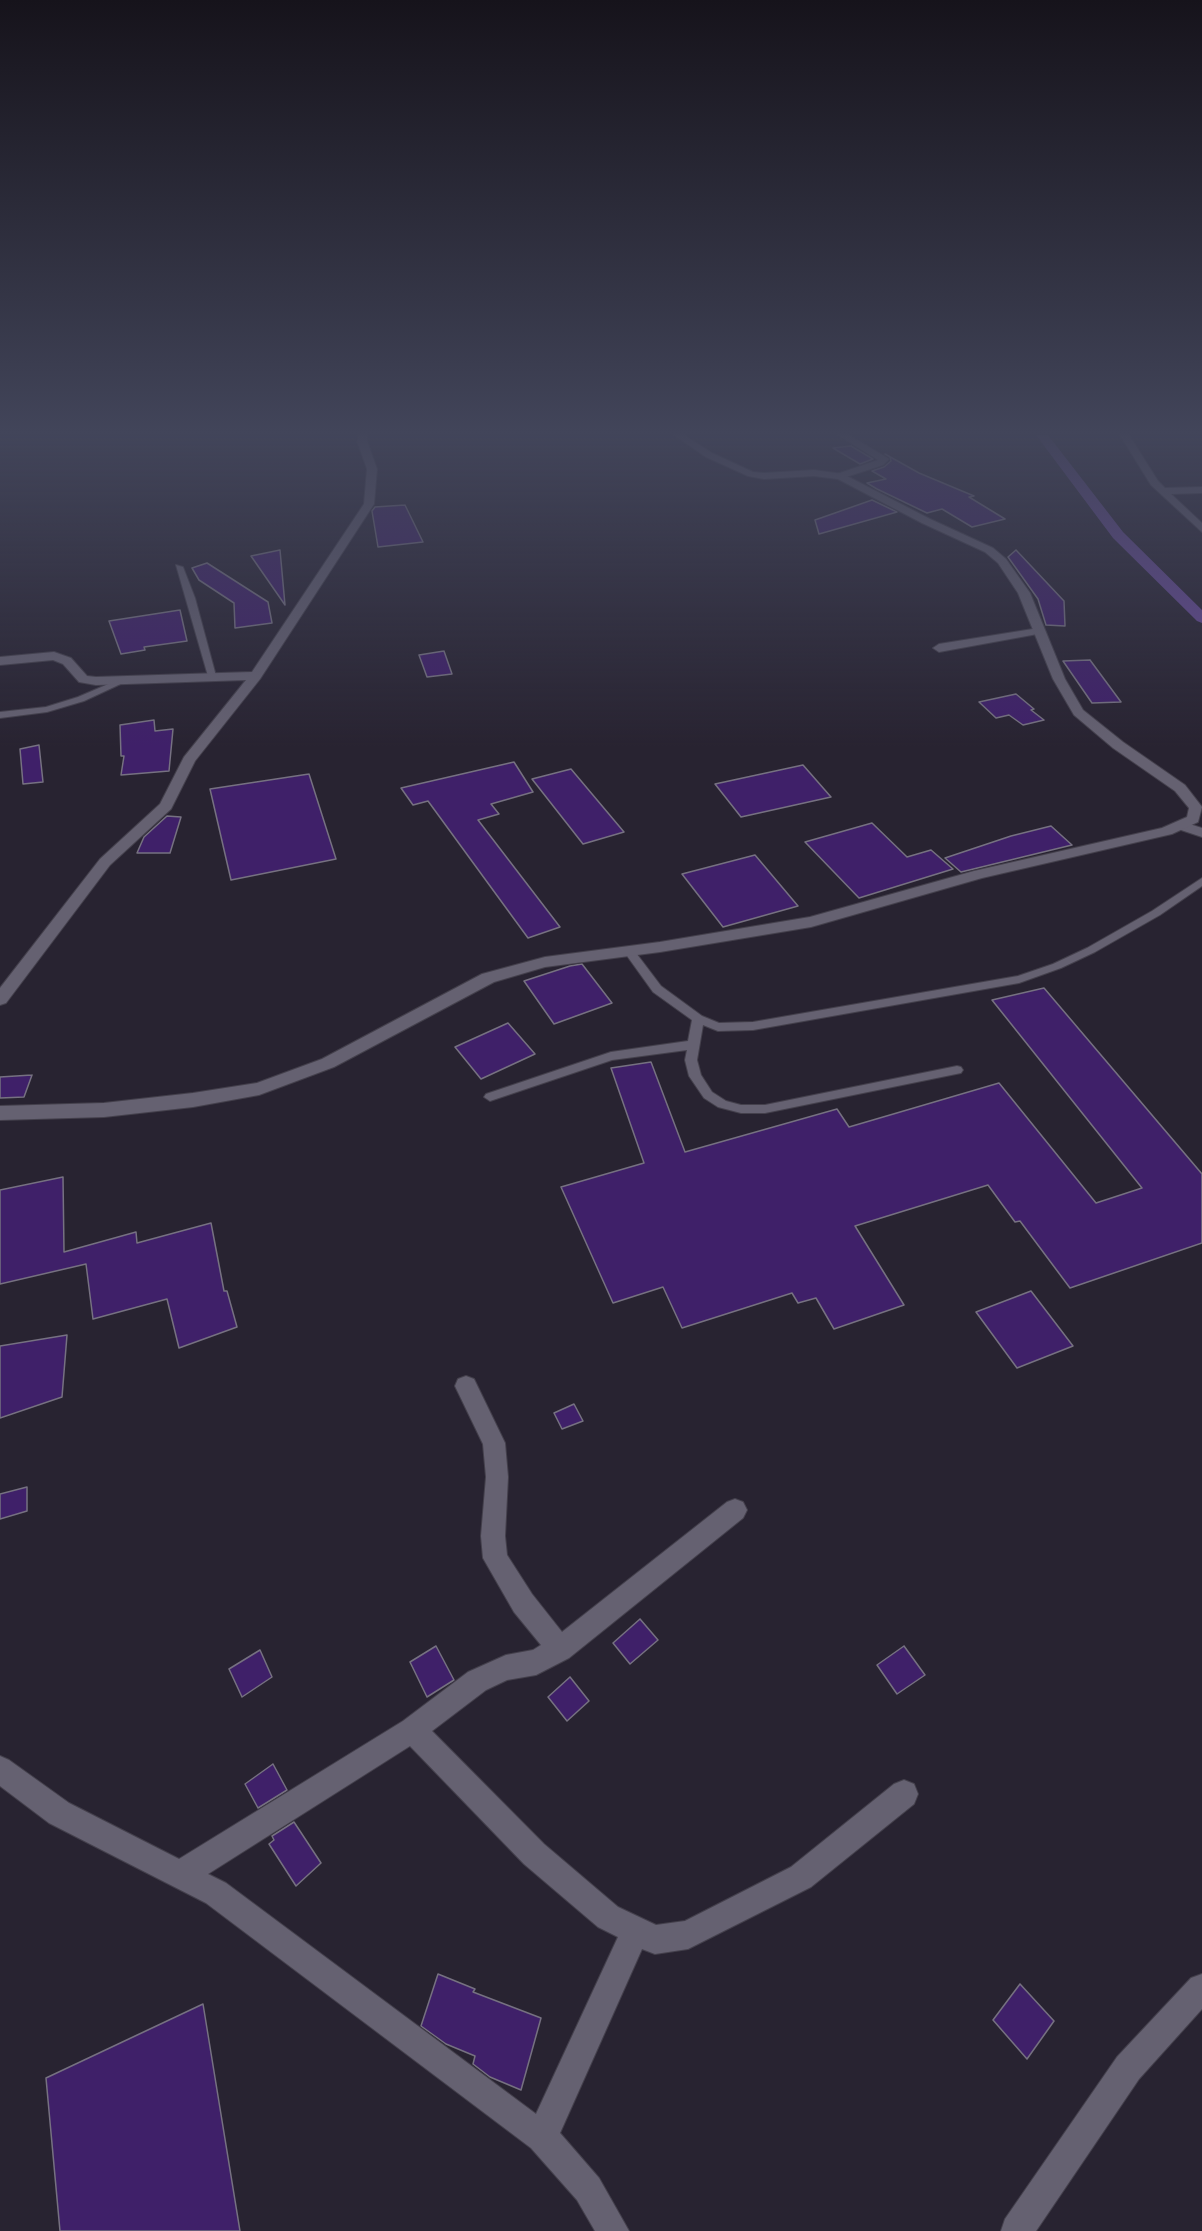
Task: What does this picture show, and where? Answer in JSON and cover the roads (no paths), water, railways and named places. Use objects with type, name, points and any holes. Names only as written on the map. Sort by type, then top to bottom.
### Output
[{"type":"street","points":[[0,999],[105,862],[166,806],[189,760],[256,676],[346,539]]},
{"type":"street","points":[[0,1113],[104,1110],[194,1100],[259,1089],[328,1063],[488,978],[545,962],[811,922],[979,874],[1167,831],[1193,819],[1196,808],[1180,788],[1118,745],[1078,712],[1059,679],[1024,593],[1002,561],[989,550],[965,539]]},
{"type":"street","points":[[939,648],[1039,631]]},
{"type":"street","points":[[0,661],[54,656],[67,661],[83,679],[123,681],[256,676]]},
{"type":"street","points":[[1180,825],[1202,833]]},
{"type":"street","points":[[466,1386],[494,1443],[497,1477],[493,1536],[495,1558],[523,1603],[560,1649]]},
{"type":"street","points":[[180,1875],[412,1730],[477,1681],[506,1668],[536,1662],[560,1649],[735,1510]]},
{"type":"street","points":[[412,1730],[534,1854],[608,1917],[655,1940],[688,1935],[801,1876],[904,1794]]},
{"type":"street","points":[[0,1769],[59,1813],[216,1893],[542,2137],[588,2188],[613,2231]]},
{"type":"street","points":[[542,2137],[636,1930]]},
{"type":"street","points":[[1017,2231],[1128,2068],[1201,1988]]},
{"type":"lane","points":[[179,567],[191,598],[212,676]]},
{"type":"lane","points":[[0,715],[47,710],[81,699],[123,681]]},
{"type":"lane","points":[[629,951],[657,988],[698,1019],[718,1027],[753,1026],[1019,979],[1058,966],[1091,950],[1156,913],[1202,881]]},
{"type":"lane","points":[[698,1019],[691,1060],[695,1076],[708,1095],[722,1104],[741,1109],[765,1109],[957,1071]]},
{"type":"lane","points":[[490,1097],[611,1056],[692,1045]]},
{"type":"waterway","points":[[1122,539],[1202,618]]}]
